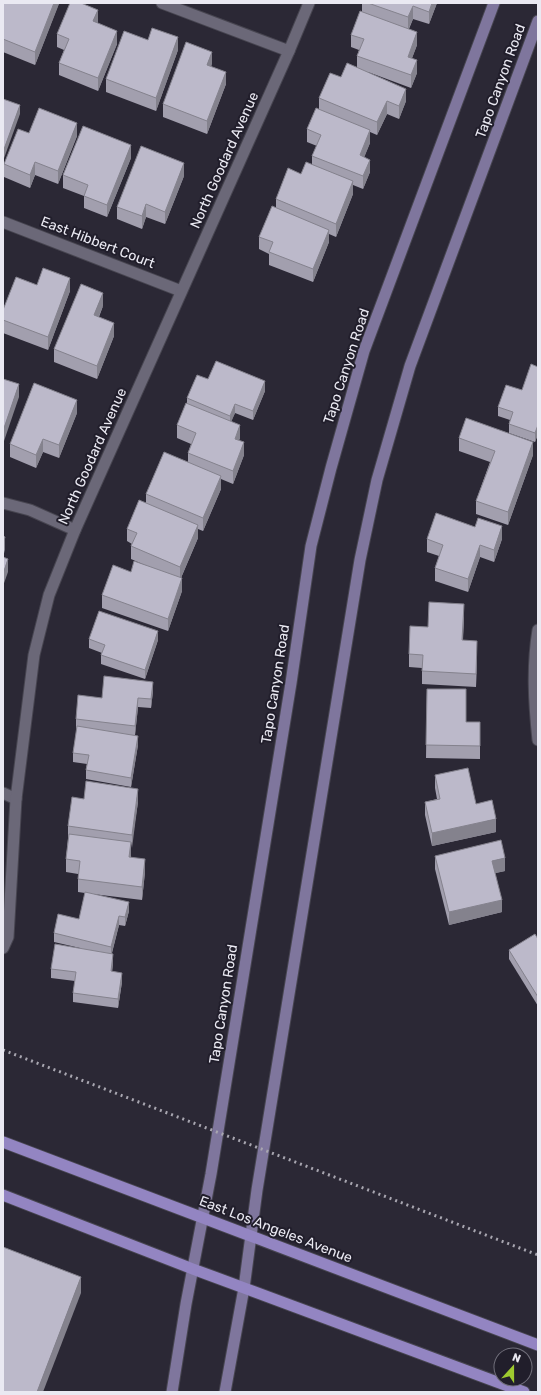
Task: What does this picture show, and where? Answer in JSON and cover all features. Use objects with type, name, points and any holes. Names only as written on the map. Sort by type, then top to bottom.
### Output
[{"type":"main road","name":"Tapo Canyon Road","points":[[172,1392],[186,1304],[203,1217],[291,683],[313,539],[330,468],[364,351],[494,3]]},
{"type":"main road","name":"Tapo Canyon Road","points":[[225,1392],[244,1288],[250,1234],[359,568],[377,480],[410,366],[538,21]]},
{"type":"main road","name":"East Los Angeles Avenue","points":[[3,1142],[250,1234],[538,1345]]},
{"type":"main road","points":[[3,1195],[193,1269],[524,1392]]},
{"type":"street","points":[[162,3],[289,52]]},
{"type":"street","name":"North Goodard Avenue","points":[[3,948],[8,936],[16,799],[34,655],[49,595],[75,530],[289,52],[309,3]]},
{"type":"street","name":"East Hibbert Court","points":[[3,222],[182,291]]},
{"type":"street","points":[[3,504],[30,510],[75,530]]},
{"type":"street","points":[[538,630],[535,652],[534,700],[538,740]]},
{"type":"street","points":[[3,793],[16,799]]},
{"type":"building","points":[[3,3],[54,3],[35,52],[3,39]]},
{"type":"building","points":[[70,3],[81,3],[98,10],[93,21],[117,31],[98,78],[59,63],[69,39],[57,34]]},
{"type":"building","points":[[368,3],[432,3],[429,12],[413,6],[408,17]]},
{"type":"building","points":[[360,11],[417,32],[408,57],[417,60],[411,75],[357,56],[364,39],[351,35]]},
{"type":"building","points":[[152,28],[178,37],[156,98],[106,79],[124,31],[148,40]]},
{"type":"building","points":[[186,42],[212,52],[207,65],[226,72],[207,121],[163,104]]},
{"type":"building","points":[[347,63],[406,89],[399,106],[387,101],[377,122],[319,98],[330,73],[341,77]]},
{"type":"building","points":[[3,99],[20,105],[3,152]]},
{"type":"building","points":[[39,108],[77,123],[58,171],[35,162],[30,175],[4,164],[18,129],[29,133]]},
{"type":"building","points":[[316,108],[370,130],[360,155],[370,160],[363,176],[312,156],[321,135],[307,129]]},
{"type":"building","points":[[83,126],[131,145],[107,205],[84,196],[88,185],[63,175]]},
{"type":"building","points":[[141,146],[184,163],[165,212],[146,204],[142,216],[117,207]]},
{"type":"building","points":[[306,162],[353,181],[336,224],[276,199],[288,168],[301,174]]},
{"type":"building","points":[[272,206],[329,230],[313,269],[269,252],[273,242],[259,237]]},
{"type":"building","points":[[43,268],[70,278],[48,337],[3,320],[3,310],[16,277],[37,285]]},
{"type":"building","points":[[81,284],[103,293],[94,315],[114,323],[97,366],[54,349]]},
{"type":"building","points":[[216,361],[265,381],[253,411],[235,404],[230,416],[187,398],[197,375],[208,379]]},
{"type":"building","points":[[531,364],[538,367],[538,425],[535,433],[509,424],[513,412],[498,407],[506,385],[522,390]]},
{"type":"building","points":[[3,379],[19,384],[3,431]]},
{"type":"building","points":[[34,383],[77,400],[59,445],[43,439],[36,455],[10,444]]},
{"type":"building","points":[[186,403],[240,425],[235,439],[244,442],[233,471],[188,453],[196,433],[177,425]]},
{"type":"building","points":[[466,418],[533,442],[508,512],[476,501],[495,451],[459,438]]},
{"type":"building","points":[[164,452],[221,476],[203,518],[146,494]]},
{"type":"building","points":[[139,500],[198,525],[180,567],[131,546],[137,533],[127,529]]},
{"type":"building","points":[[436,513],[475,527],[478,518],[502,526],[494,550],[480,545],[468,579],[435,568],[443,545],[427,539]]},
{"type":"building","points":[[3,557],[8,559],[3,574]]},
{"type":"building","points":[[134,561],[182,578],[168,619],[102,595],[113,565],[131,572]]},
{"type":"building","points":[[429,602],[464,604],[462,640],[477,641],[476,674],[422,671],[423,655],[409,654],[410,626],[428,627]]},
{"type":"building","points":[[99,611],[158,631],[145,670],[101,655],[105,645],[89,639]]},
{"type":"building","points":[[104,676],[153,682],[151,699],[138,698],[135,726],[76,719],[78,695],[102,698]]},
{"type":"building","points":[[427,689],[466,689],[466,722],[480,722],[480,746],[426,745]]},
{"type":"building","points":[[77,726],[138,736],[131,778],[86,770],[89,755],[73,753]]},
{"type":"building","points":[[468,768],[476,804],[492,800],[496,819],[432,833],[425,802],[440,799],[435,775]]},
{"type":"building","points":[[86,781],[138,789],[132,835],[68,826],[72,797],[84,799]]},
{"type":"building","points":[[69,834],[131,842],[129,857],[145,859],[142,887],[78,879],[80,861],[66,859]]},
{"type":"building","points":[[501,840],[505,858],[492,861],[502,900],[449,912],[435,856]]},
{"type":"building","points":[[85,892],[129,902],[125,917],[119,916],[111,947],[54,933],[58,914],[79,919]]},
{"type":"building","points":[[535,934],[538,939],[538,997],[509,950]]},
{"type":"building","points":[[55,944],[113,954],[111,971],[122,973],[118,999],[73,993],[76,972],[51,969]]},
{"type":"building","points":[[3,1247],[81,1277],[37,1392],[3,1392]]},
{"type":"railway","points":[[3,1050],[538,1255]]}]
